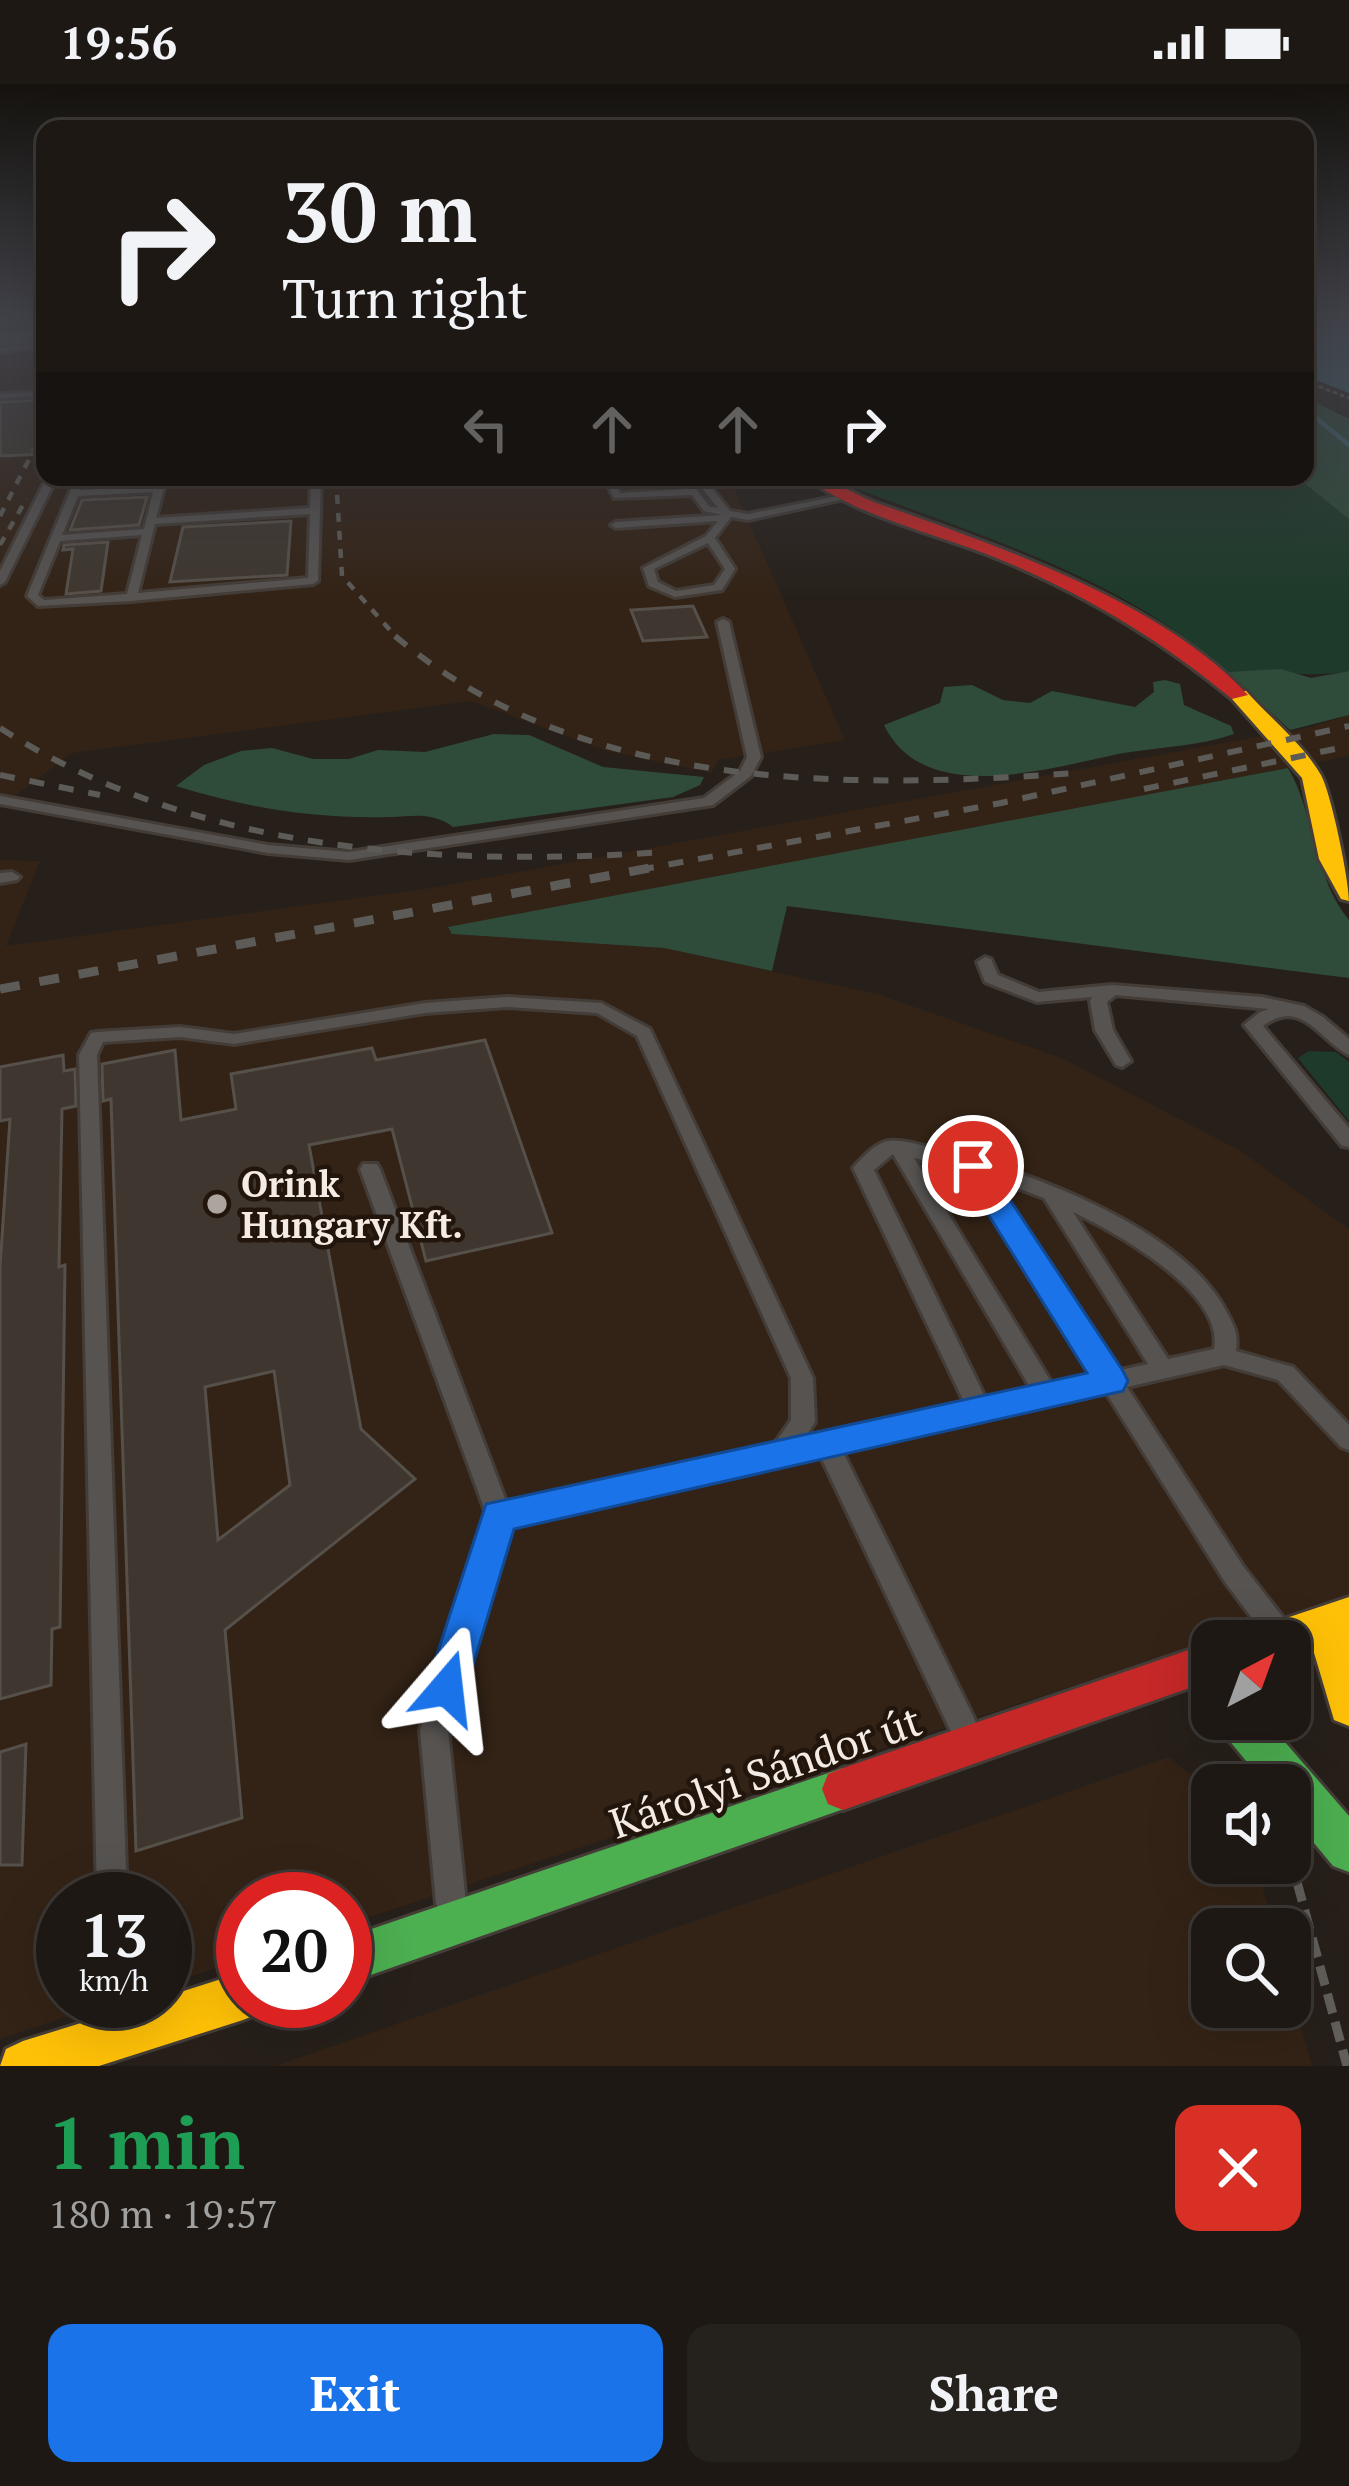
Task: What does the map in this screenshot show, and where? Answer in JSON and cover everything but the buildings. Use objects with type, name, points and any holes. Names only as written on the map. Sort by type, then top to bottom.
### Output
[{"type":"street","points":[[830,486],[1027,560],[1149,619],[1193,654],[1283,741],[1317,781],[1330,871],[1349,894]]},
{"type":"street","points":[[1337,1619],[1349,1706]]},
{"type":"street","name":"Károlyi Sándor út","points":[[372,1952],[971,1744],[1191,1677]]},
{"type":"street","points":[[1256,1740],[1349,1850]]},
{"type":"street","points":[[23,2066],[110,2042],[176,2031],[216,2010]]},
{"type":"lane","points":[[0,582],[48,486]]},
{"type":"lane","points":[[77,486],[32,596],[41,604],[313,581],[316,486]]},
{"type":"lane","points":[[74,494],[137,486]]},
{"type":"lane","points":[[131,620],[159,486]]},
{"type":"lane","points":[[609,486],[617,496],[695,492],[707,509],[726,516]]},
{"type":"lane","points":[[704,486],[726,516]]},
{"type":"lane","points":[[616,525],[748,518],[848,496]]},
{"type":"lane","points":[[56,538],[315,511]]},
{"type":"lane","points":[[710,538],[730,569],[718,588],[674,594],[653,584],[648,568],[710,538],[726,516]]},
{"type":"lane","points":[[0,800],[268,849],[349,856],[708,802],[731,788],[754,758],[723,622]]},
{"type":"lane","points":[[985,962],[992,978],[1037,997],[1112,990],[1262,1002],[1298,1010],[1322,1020],[1349,1049]]},
{"type":"lane","points":[[1112,990],[1098,1001],[1104,1030],[1122,1061]]},
{"type":"lane","points":[[111,1872],[88,1054],[97,1037],[180,1032],[234,1039],[425,1007],[507,1002],[601,1008],[644,1034],[802,1378],[803,1422],[779,1456]]},
{"type":"lane","points":[[1298,1010],[1266,1013],[1253,1025],[1349,1141]]},
{"type":"lane","points":[[981,1413],[862,1168],[889,1148],[937,1152],[1106,1218],[1197,1282],[1228,1335],[1224,1356]]},
{"type":"lane","points":[[899,1149],[1048,1396]]},
{"type":"lane","points":[[973,1166],[1264,1620]]},
{"type":"lane","points":[[370,1169],[499,1516],[434,1730],[453,1923]]},
{"type":"lane","points":[[1054,1198],[1164,1371]]},
{"type":"lane","points":[[499,1516],[1224,1356],[1285,1373],[1349,1440]]},
{"type":"lane","points":[[827,1446],[971,1744]]},
{"type":"lane","points":[[110,2028],[110,2042]]},
{"type":"path","points":[[1298,1884],[1347,2066]]},
{"type":"shaded area","points":[[0,414],[36,414],[36,486],[733,486],[845,740],[719,760],[711,773],[607,751],[471,701],[72,753],[0,807]]},
{"type":"shaded area","points":[[1349,715],[1349,755],[449,928],[453,934],[664,948],[877,994],[1064,1059],[1239,1150],[1349,1229],[1349,1595],[1273,1620],[1191,1620],[1191,1647],[372,1916],[372,1872],[216,1872],[216,1968],[192,1976],[192,1872],[36,1872],[36,2027],[0,2039],[0,860],[40,861],[6,946],[431,888],[1311,727]]},
{"type":"shaded area","points":[[1169,1757],[1191,1775],[1191,1884],[1262,1884],[1268,1908],[1191,1908],[1191,2028],[1301,2028],[1312,2066],[275,2066]]},
{"type":"green space","points":[[1314,414],[1349,419],[1349,519],[1307,486],[1314,486]]},
{"type":"green space","points":[[851,486],[1307,486],[1349,519],[1349,671],[1227,672],[1138,607],[984,536]]},
{"type":"green space","points":[[1281,669],[1311,678],[1349,671],[1349,715],[1290,730],[1227,672]]},
{"type":"green space","points":[[1153,682],[1180,684],[1184,705],[1231,726],[1234,734],[993,776],[959,775],[929,767],[903,751],[884,725],[940,703],[944,687],[972,685],[1003,700],[1030,703],[1052,691],[1135,707],[1154,692]]},
{"type":"green space","points":[[494,734],[529,735],[603,767],[704,777],[700,785],[673,797],[453,827],[423,816],[335,816],[282,810],[176,786],[204,765],[241,751],[272,748],[313,759],[349,759],[378,750],[425,752]]},
{"type":"green space","points":[[1288,768],[1328,885],[1349,920],[1349,978],[787,906],[772,971],[664,948],[452,934],[448,927]]},
{"type":"green space","points":[[1309,1051],[1336,1052],[1349,1062],[1349,1121],[1298,1058]]},
{"type":"waterway","points":[[1314,416],[1349,445]]},
{"type":"railway","points":[[0,516],[36,446]]},
{"type":"railway","points":[[337,486],[342,576],[396,637]]},
{"type":"railway","points":[[0,545],[27,498]]},
{"type":"railway","points":[[396,637],[468,688],[548,726],[632,753],[719,769],[809,778],[899,780],[1077,773]]},
{"type":"railway","points":[[639,870],[1001,803],[1349,726]]},
{"type":"railway","points":[[0,728],[75,770],[155,802],[237,826],[321,842],[494,857],[665,852]]},
{"type":"railway","points":[[1144,789],[1349,746]]},
{"type":"railway","points":[[0,775],[100,795]]},
{"type":"railway","points":[[0,989],[655,867]]},
{"type":"traffic: fast","points":[[1256,1740],[1349,1850]]},
{"type":"traffic: fast","points":[[372,1952],[843,1789]]},
{"type":"traffic: slow","points":[[1239,695],[1312,777],[1330,859],[1349,894]]},
{"type":"traffic: slow","points":[[1311,1628],[1349,1615]]},
{"type":"traffic: slow","points":[[1325,1623],[1349,1706]]},
{"type":"traffic: slow","points":[[23,2066],[216,2005]]},
{"type":"traffic: jam","points":[[829,486],[1004,555],[1103,601],[1196,660],[1239,695]]},
{"type":"traffic: jam","points":[[843,1789],[1191,1668]]},
{"type":"place","name":"Orink Hungary Kft.","points":[[217,1204]]},
{"type":"route","points":[[447,1688],[499,1516],[1111,1381],[973,1166]]}]
